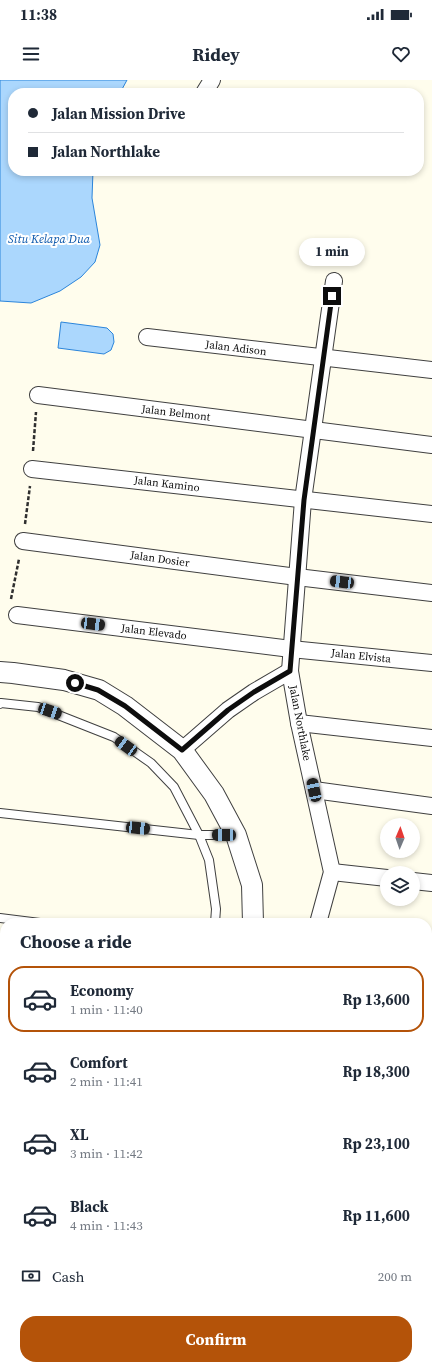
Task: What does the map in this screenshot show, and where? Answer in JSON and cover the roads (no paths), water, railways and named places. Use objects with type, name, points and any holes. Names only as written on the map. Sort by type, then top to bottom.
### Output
[{"type":"street","name":"Jalan Northlake","points":[[319,918],[332,872],[299,723],[290,671],[304,500],[334,281]]},
{"type":"street","name":"Jalan Adison","points":[[147,337],[432,370]]},
{"type":"street","name":"Jalan Belmont","points":[[38,396],[432,445]]},
{"type":"street","name":"Jalan Kamino","points":[[32,469],[432,514]]},
{"type":"street","name":"Jalan Dosier","points":[[23,541],[432,593]]},
{"type":"street","name":"Jalan Elevado","points":[[17,615],[291,649]]},
{"type":"street","name":"Jalan Elvista","points":[[291,649],[432,663]]},
{"type":"street","points":[[182,750],[228,710],[254,692],[290,671]]},
{"type":"street","points":[[0,672],[13,672],[64,680],[98,690],[125,706],[182,750],[214,794],[236,835],[252,885],[253,918]]},
{"type":"street","points":[[299,723],[432,738]]},
{"type":"street","points":[[314,790],[432,806]]},
{"type":"street","points":[[332,872],[380,877]]},
{"type":"street","points":[[420,882],[432,883]]},
{"type":"lane","points":[[0,704],[21,704],[38,707],[114,737],[150,763],[174,788],[199,835],[209,860],[216,909],[215,918]]},
{"type":"lane","points":[[0,813],[199,835],[236,835]]},
{"type":"water","name":"Situ Kelapa Dua","points":[[0,80],[127,80],[123,88],[8,88],[8,176],[93,176],[92,198],[100,245],[95,262],[81,277],[60,291],[31,303],[0,301]]},
{"type":"water","points":[[61,322],[107,328],[113,334],[114,342],[111,350],[104,354],[58,348]]}]
